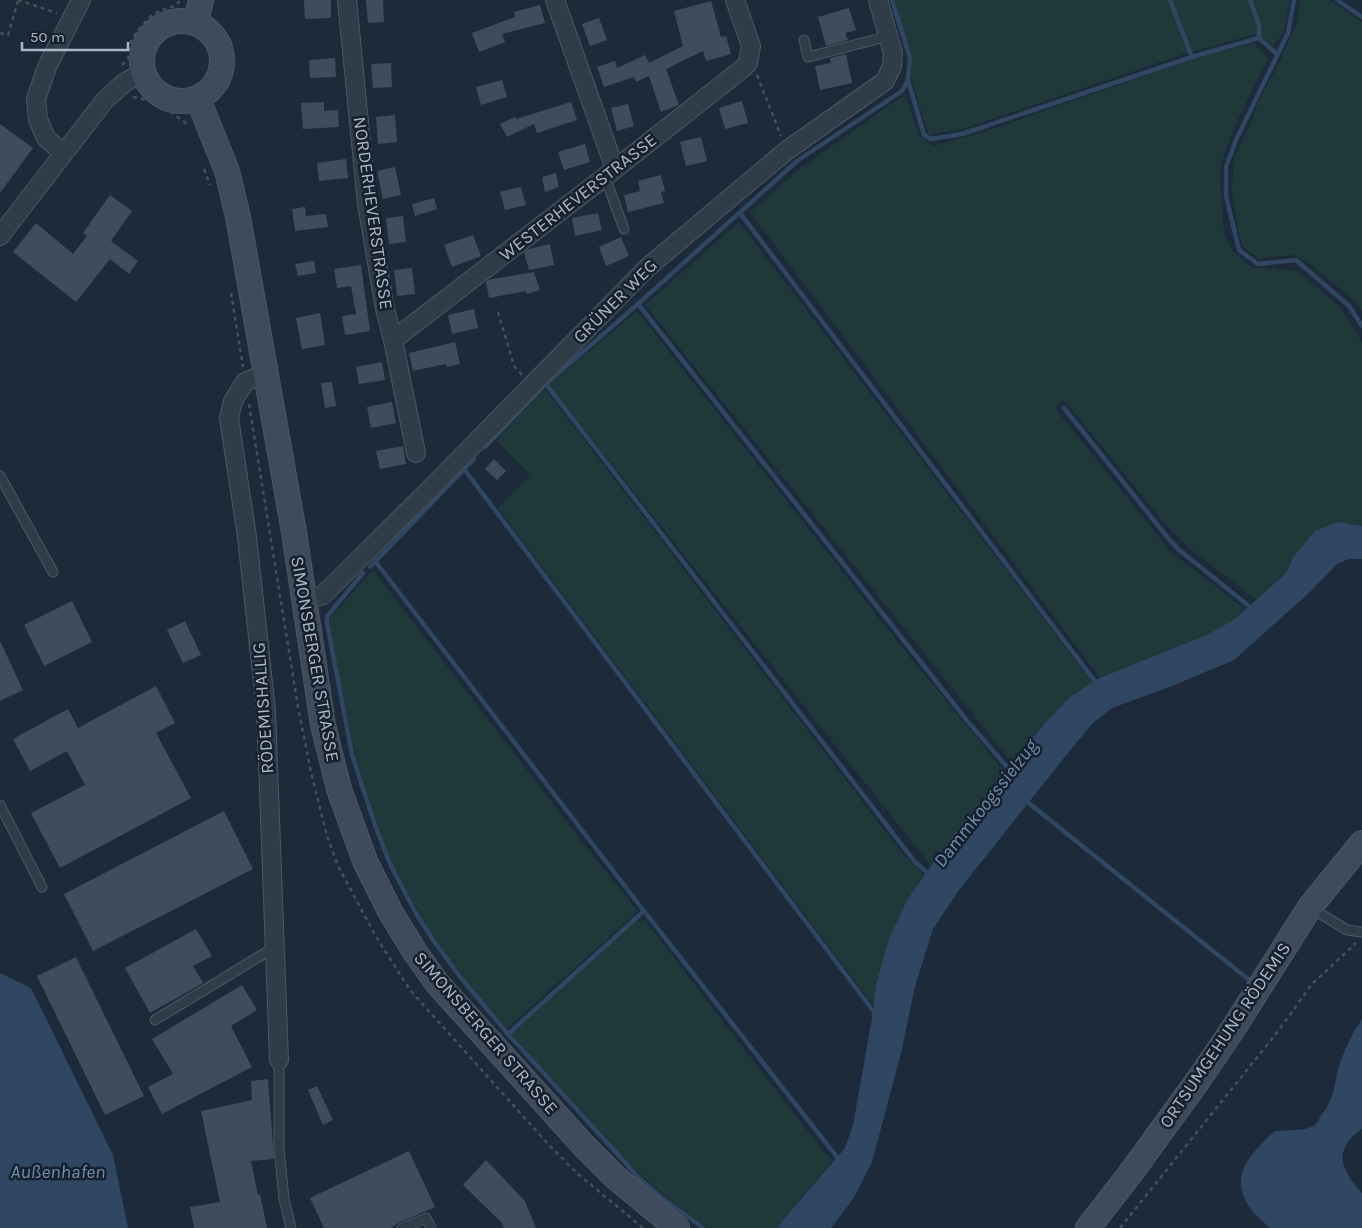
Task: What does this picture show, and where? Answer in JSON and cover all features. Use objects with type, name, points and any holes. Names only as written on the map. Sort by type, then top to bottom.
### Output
[{"type":"main road","points":[[199,11],[219,43],[223,57],[221,72],[214,85],[198,99],[174,101],[161,95],[150,85],[133,77],[146,42],[155,30],[168,23],[182,20],[199,11]]},
{"type":"main road","name":"SIMONSBERGER STRASSE","points":[[198,99],[226,171],[238,218],[255,378],[294,532],[323,725],[339,789],[365,861],[391,913],[414,952],[437,982],[584,1147],[615,1177],[677,1228]]},
{"type":"main road","name":"ORTSUMGEHUNG RÖDEMIS","points":[[1088,1228],[1199,1079],[1310,907],[1362,843]]},
{"type":"street","points":[[63,153],[46,138],[38,119],[36,99],[47,67],[81,0]]},
{"type":"street","name":"NORDERHEVERSTRASSE","points":[[348,0],[368,204],[385,309],[416,453]]},
{"type":"street","points":[[555,0],[610,173]]},
{"type":"street","points":[[735,0],[749,54]]},
{"type":"street","name":"GRÜNER WEG","points":[[304,600],[324,595],[648,267],[786,150],[885,82],[892,66],[893,53],[878,0]]},
{"type":"street","name":"WESTERHEVERSTRASSE","points":[[393,340],[742,69],[749,54]]},
{"type":"street","points":[[0,236],[105,100],[133,77]]},
{"type":"street","name":"RÖDEMISHALLIG","points":[[255,378],[233,401],[229,418],[247,538],[266,710],[279,1060]]},
{"type":"lane","points":[[804,40],[808,57],[889,36]]},
{"type":"lane","points":[[610,173],[624,229]]},
{"type":"lane","points":[[0,476],[53,572]]},
{"type":"lane","points":[[0,805],[42,887]]},
{"type":"lane","points":[[1310,907],[1360,936]]},
{"type":"lane","points":[[155,1020],[275,947]]},
{"type":"lane","points":[[279,1060],[279,1148],[284,1199],[291,1228]]},
{"type":"lane","points":[[402,1228],[426,1218],[430,1228]]},
{"type":"path","points":[[0,33],[8,35],[18,0],[72,18]]},
{"type":"path","points":[[181,0],[175,6],[161,10],[150,17],[131,41],[128,59],[118,68],[133,77],[131,97],[144,99],[172,112],[189,126]]},
{"type":"path","points":[[749,54],[786,150]]},
{"type":"path","points":[[203,166],[212,192]]},
{"type":"path","points":[[230,287],[255,378],[298,707],[326,836],[338,866],[374,935],[410,990],[548,1144],[578,1174],[643,1228]]},
{"type":"path","points":[[498,312],[514,366],[532,385]]},
{"type":"path","points":[[1120,1228],[1279,1030],[1312,984],[1355,944],[1360,936]]},
{"type":"green space","points":[[894,0],[1290,0],[1283,34],[1273,45],[1255,34],[1184,54],[963,129],[928,134],[911,77],[912,60]]},
{"type":"green space","points":[[1300,0],[1330,0],[1362,22],[1362,311],[1357,303],[1314,267],[1295,255],[1259,259],[1243,247],[1238,230],[1232,188],[1234,158],[1251,123],[1258,102],[1278,65],[1298,21]]},
{"type":"green space","points":[[1254,43],[1268,59],[1233,130],[1220,167],[1224,235],[1233,251],[1251,267],[1298,271],[1339,306],[1362,342],[1362,525],[1294,556],[1286,573],[1256,600],[1188,547],[1164,523],[1063,399],[1055,408],[1169,551],[1246,609],[1235,619],[1209,634],[1100,678],[750,212],[801,168],[905,94],[919,135],[933,146],[984,132],[1193,59]]},
{"type":"green space","points":[[739,222],[1092,682],[1070,697],[1046,722],[1012,763],[645,305]]},
{"type":"green space","points":[[637,311],[901,646],[1005,772],[952,836],[931,866],[549,385]]},
{"type":"green space","points":[[545,389],[903,854],[924,875],[907,900],[890,939],[876,985],[874,1006],[498,508],[530,475],[496,440]]},
{"type":"green space","points":[[373,570],[638,911],[509,1027],[505,1027],[469,985],[429,930],[391,862],[356,759],[329,619]]},
{"type":"green space","points":[[645,920],[823,1151],[833,1160],[778,1228],[705,1228],[629,1164],[511,1034],[635,922]]},
{"type":"water","name":"Dammkoogssielzug","points":[[1338,522],[1362,526],[1362,559],[1348,559],[1337,564],[1310,592],[1234,660],[1112,708],[1093,723],[959,890],[933,929],[915,986],[902,1049],[872,1162],[853,1199],[831,1228],[778,1228],[845,1148],[853,1125],[876,985],[889,939],[907,900],[952,836],[1046,722],[1070,697],[1095,680],[1209,634],[1235,619],[1286,573],[1294,556],[1315,531]]},
{"type":"water","name":"Außenhafen","points":[[0,973],[31,988],[113,1155],[128,1228],[0,1228]]},
{"type":"water","points":[[1362,1019],[1362,1129],[1354,1135],[1345,1147],[1343,1157],[1348,1175],[1362,1193],[1362,1228],[1270,1228],[1253,1212],[1245,1200],[1241,1188],[1244,1168],[1249,1158],[1275,1131],[1305,1129],[1316,1124],[1332,1096],[1343,1055]]},
{"type":"building","points":[[304,0],[331,0],[331,18],[305,19]]},
{"type":"building","points":[[366,0],[383,0],[384,22],[368,23]]},
{"type":"building","points":[[711,1],[721,37],[726,36],[731,54],[706,61],[703,51],[666,69],[679,105],[661,112],[649,76],[636,82],[634,77],[604,87],[597,67],[615,61],[617,68],[645,55],[649,63],[683,46],[674,11]]},
{"type":"building","points":[[540,5],[545,23],[502,34],[505,42],[479,52],[472,33],[515,17],[514,12]]},
{"type":"building","points":[[849,8],[856,30],[845,33],[848,40],[826,46],[818,17]]},
{"type":"building","points":[[599,18],[607,40],[590,46],[582,24]]},
{"type":"building","points":[[846,54],[852,83],[820,90],[815,66],[831,63],[830,58]]},
{"type":"building","points":[[335,58],[336,77],[310,78],[309,60]]},
{"type":"building","points":[[391,63],[392,87],[373,88],[371,64]]},
{"type":"building","points":[[502,80],[507,97],[481,105],[476,87]]},
{"type":"building","points":[[742,101],[748,123],[725,129],[719,108]]},
{"type":"building","points":[[324,102],[324,111],[338,110],[339,127],[303,129],[301,103]]},
{"type":"building","points":[[571,102],[577,120],[537,133],[534,124],[507,137],[500,124],[515,117],[516,119]]},
{"type":"building","points":[[628,104],[634,126],[617,131],[611,108]]},
{"type":"building","points":[[395,115],[397,142],[378,144],[376,117]]},
{"type":"building","points":[[0,124],[33,148],[0,193]]},
{"type":"building","points":[[701,137],[707,161],[686,166],[680,142]]},
{"type":"building","points":[[585,144],[590,162],[564,170],[558,152]]},
{"type":"building","points":[[346,159],[348,178],[319,181],[317,163]]},
{"type":"building","points":[[395,167],[401,195],[383,199],[377,171]]},
{"type":"building","points":[[556,173],[559,187],[545,192],[542,177]]},
{"type":"building","points":[[661,175],[665,191],[661,192],[664,203],[628,212],[624,195],[640,191],[638,181]]},
{"type":"building","points":[[521,187],[526,205],[505,210],[500,192]]},
{"type":"building","points":[[110,195],[132,211],[111,241],[138,261],[129,274],[110,259],[76,302],[13,252],[36,223],[73,254],[87,236],[83,233]]},
{"type":"building","points":[[434,198],[437,209],[415,216],[412,204]]},
{"type":"building","points":[[305,207],[306,216],[326,214],[328,227],[295,231],[292,209]]},
{"type":"building","points":[[598,213],[602,230],[575,236],[572,218]]},
{"type":"building","points":[[403,216],[406,242],[389,244],[386,218]]},
{"type":"building","points":[[473,235],[481,256],[452,267],[444,245]]},
{"type":"building","points":[[621,237],[629,256],[606,266],[599,247]]},
{"type":"building","points":[[550,244],[554,265],[529,270],[524,252]]},
{"type":"building","points":[[314,261],[316,273],[298,276],[295,264]]},
{"type":"building","points":[[361,265],[370,331],[345,335],[342,316],[356,314],[351,286],[337,288],[334,269]]},
{"type":"building","points":[[412,268],[415,294],[397,296],[394,270]]},
{"type":"building","points":[[534,272],[540,290],[527,294],[526,291],[489,298],[486,282],[488,280]]},
{"type":"building","points":[[474,309],[478,328],[452,334],[448,315]]},
{"type":"building","points":[[320,313],[325,345],[302,349],[296,318]]},
{"type":"building","points":[[455,342],[460,364],[447,367],[446,364],[413,371],[409,353]]},
{"type":"building","points":[[382,362],[385,380],[359,384],[356,367]]},
{"type":"building","points":[[332,382],[336,406],[325,408],[321,383]]},
{"type":"building","points":[[392,402],[396,423],[371,428],[367,407]]},
{"type":"building","points":[[403,446],[406,464],[380,469],[376,451]]},
{"type":"building","points":[[494,459],[506,471],[497,480],[485,469]]},
{"type":"building","points":[[72,601],[92,642],[44,666],[24,625]]},
{"type":"building","points":[[185,621],[201,655],[183,663],[167,630]]},
{"type":"building","points":[[0,641],[23,690],[0,701]]},
{"type":"building","points":[[156,686],[175,723],[156,733],[191,798],[60,868],[31,813],[85,785],[67,751],[30,771],[13,739],[68,709],[78,728]]},
{"type":"building","points":[[224,811],[253,869],[93,951],[64,894]]},
{"type":"building","points":[[196,929],[212,956],[193,966],[203,983],[150,1013],[125,968]]},
{"type":"building","points":[[76,957],[144,1096],[105,1115],[37,976]]},
{"type":"building","points":[[242,985],[257,1010],[231,1026],[252,1067],[162,1114],[148,1087],[173,1074],[152,1039]]},
{"type":"building","points":[[268,1079],[274,1159],[251,1161],[267,1228],[194,1228],[190,1207],[220,1202],[201,1111],[252,1100],[251,1081]]},
{"type":"building","points":[[317,1086],[333,1120],[323,1125],[308,1090]]},
{"type":"building","points":[[409,1151],[435,1207],[400,1222],[391,1228],[324,1228],[310,1198]]},
{"type":"building","points":[[486,1160],[525,1201],[536,1228],[504,1228],[502,1223],[463,1185]]},
{"type":"waterway","points":[[485,447],[546,384],[797,161],[902,91],[908,80],[910,58],[892,0]]},
{"type":"waterway","points":[[1170,0],[1192,57]]},
{"type":"waterway","points":[[1250,0],[1259,25],[1259,38]]},
{"type":"waterway","points":[[1294,0],[1288,33],[1236,140],[1226,167],[1226,196],[1239,250],[1258,264],[1296,260],[1349,306],[1362,326]]},
{"type":"waterway","points":[[1337,0],[1362,17]]},
{"type":"waterway","points":[[908,80],[924,135],[931,139],[962,134],[1192,57],[1259,38],[1277,54]]},
{"type":"waterway","points":[[740,213],[1097,684]]},
{"type":"waterway","name":"Dammkoogssielzug","points":[[638,304],[969,723],[1012,771]]},
{"type":"waterway","points":[[546,384],[915,862],[930,875]]},
{"type":"waterway","points":[[1064,408],[1179,550],[1254,610]]},
{"type":"waterway","points":[[370,567],[474,459]]},
{"type":"waterway","points":[[464,469],[877,1016]]},
{"type":"waterway","points":[[375,561],[644,911],[840,1161]]},
{"type":"waterway","points":[[363,573],[329,614],[327,623],[352,754],[390,864],[417,915],[433,940],[461,978],[508,1034],[640,1179],[703,1228]]},
{"type":"waterway","points":[[1025,800],[1248,979]]},
{"type":"waterway","points":[[508,1034],[644,911]]}]
